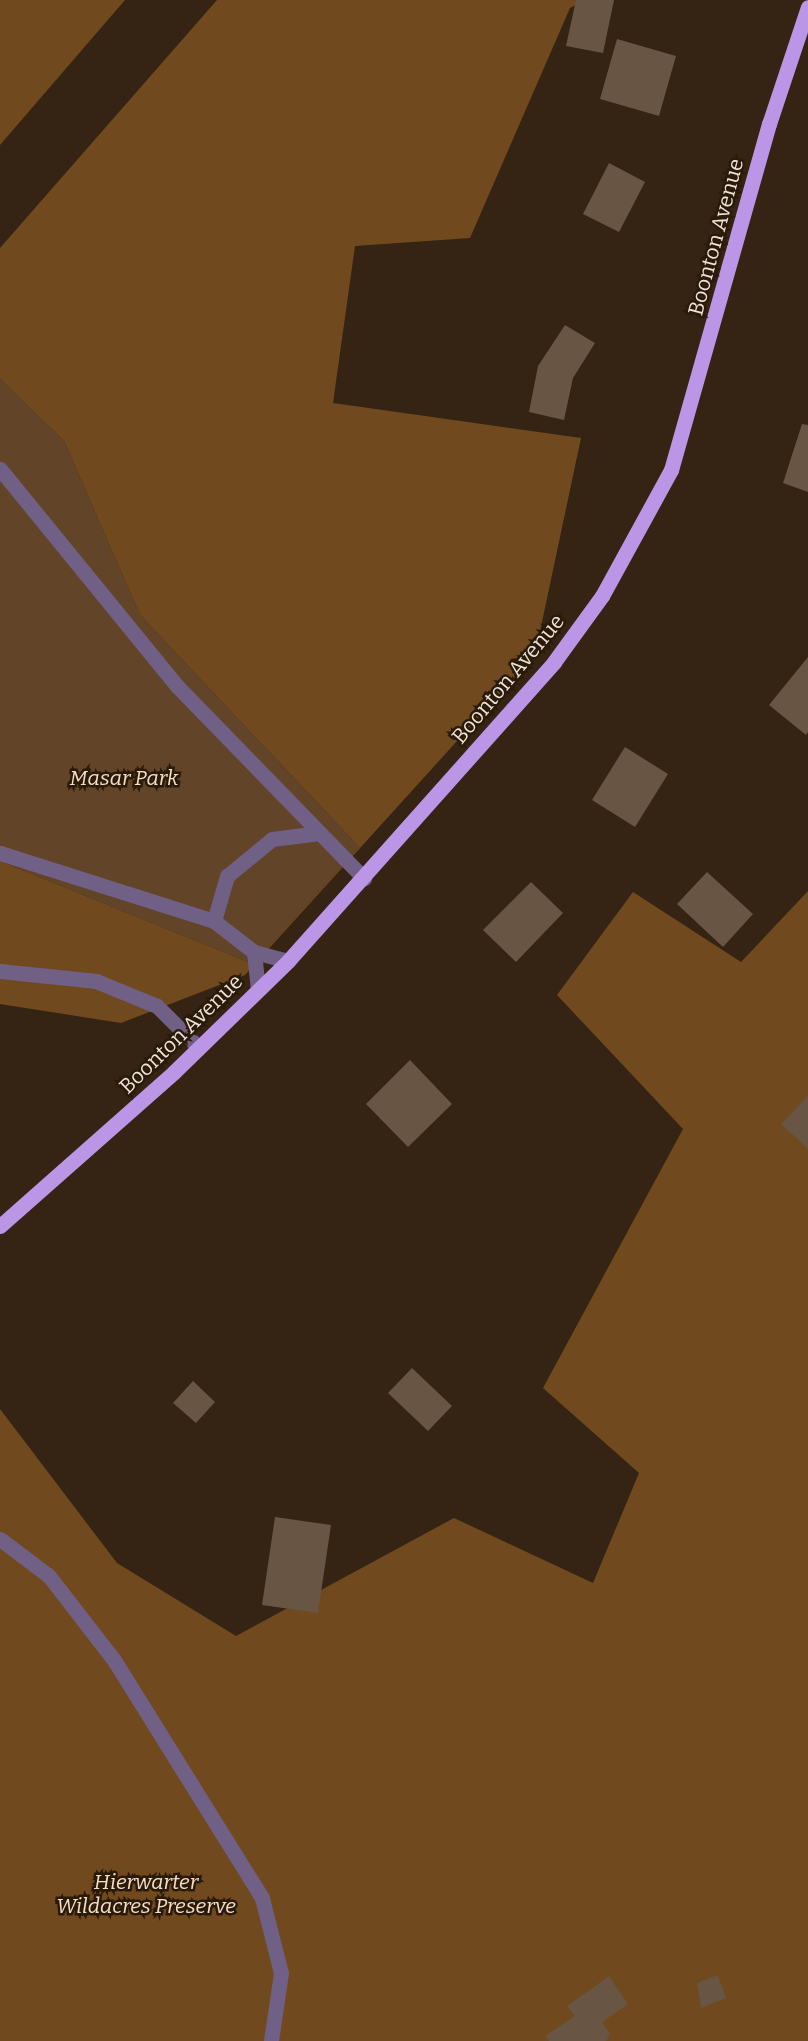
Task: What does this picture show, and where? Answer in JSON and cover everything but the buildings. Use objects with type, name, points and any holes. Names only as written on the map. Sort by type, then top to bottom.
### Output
[{"type":"main road","name":"Boonton Avenue","points":[[0,1226],[198,1047],[288,961],[554,662],[645,526],[691,412],[739,226],[808,8]]},
{"type":"lane","points":[[0,470],[178,687],[364,878]]},
{"type":"lane","points":[[214,921],[227,876],[272,839],[320,833]]},
{"type":"lane","points":[[0,853],[214,921],[254,952],[288,961]]},
{"type":"lane","points":[[254,952],[258,990]]},
{"type":"lane","points":[[0,971],[96,981],[158,1006],[198,1047]]},
{"type":"lane","points":[[0,1539],[49,1576],[114,1660],[262,1898],[281,1973],[271,2041]]},
{"type":"green space","points":[[0,0],[125,0],[0,145]]},
{"type":"green space","points":[[217,0],[585,0],[570,8],[470,238],[355,246],[333,403],[581,438],[535,655],[245,975],[121,1023],[0,1004],[0,861],[253,964],[359,847],[140,615],[64,441],[0,379],[0,248]]},
{"type":"green space","name":"Masar Park","points":[[0,379],[64,441],[140,615],[359,847],[253,964],[0,861]]},
{"type":"green space","name":"Hierwarter Wildacres Preserve","points":[[808,891],[808,2041],[0,2041],[0,1409],[117,1563],[236,1636],[454,1518],[593,1583],[639,1473],[543,1388],[683,1129],[557,995],[633,892],[741,962]]}]
